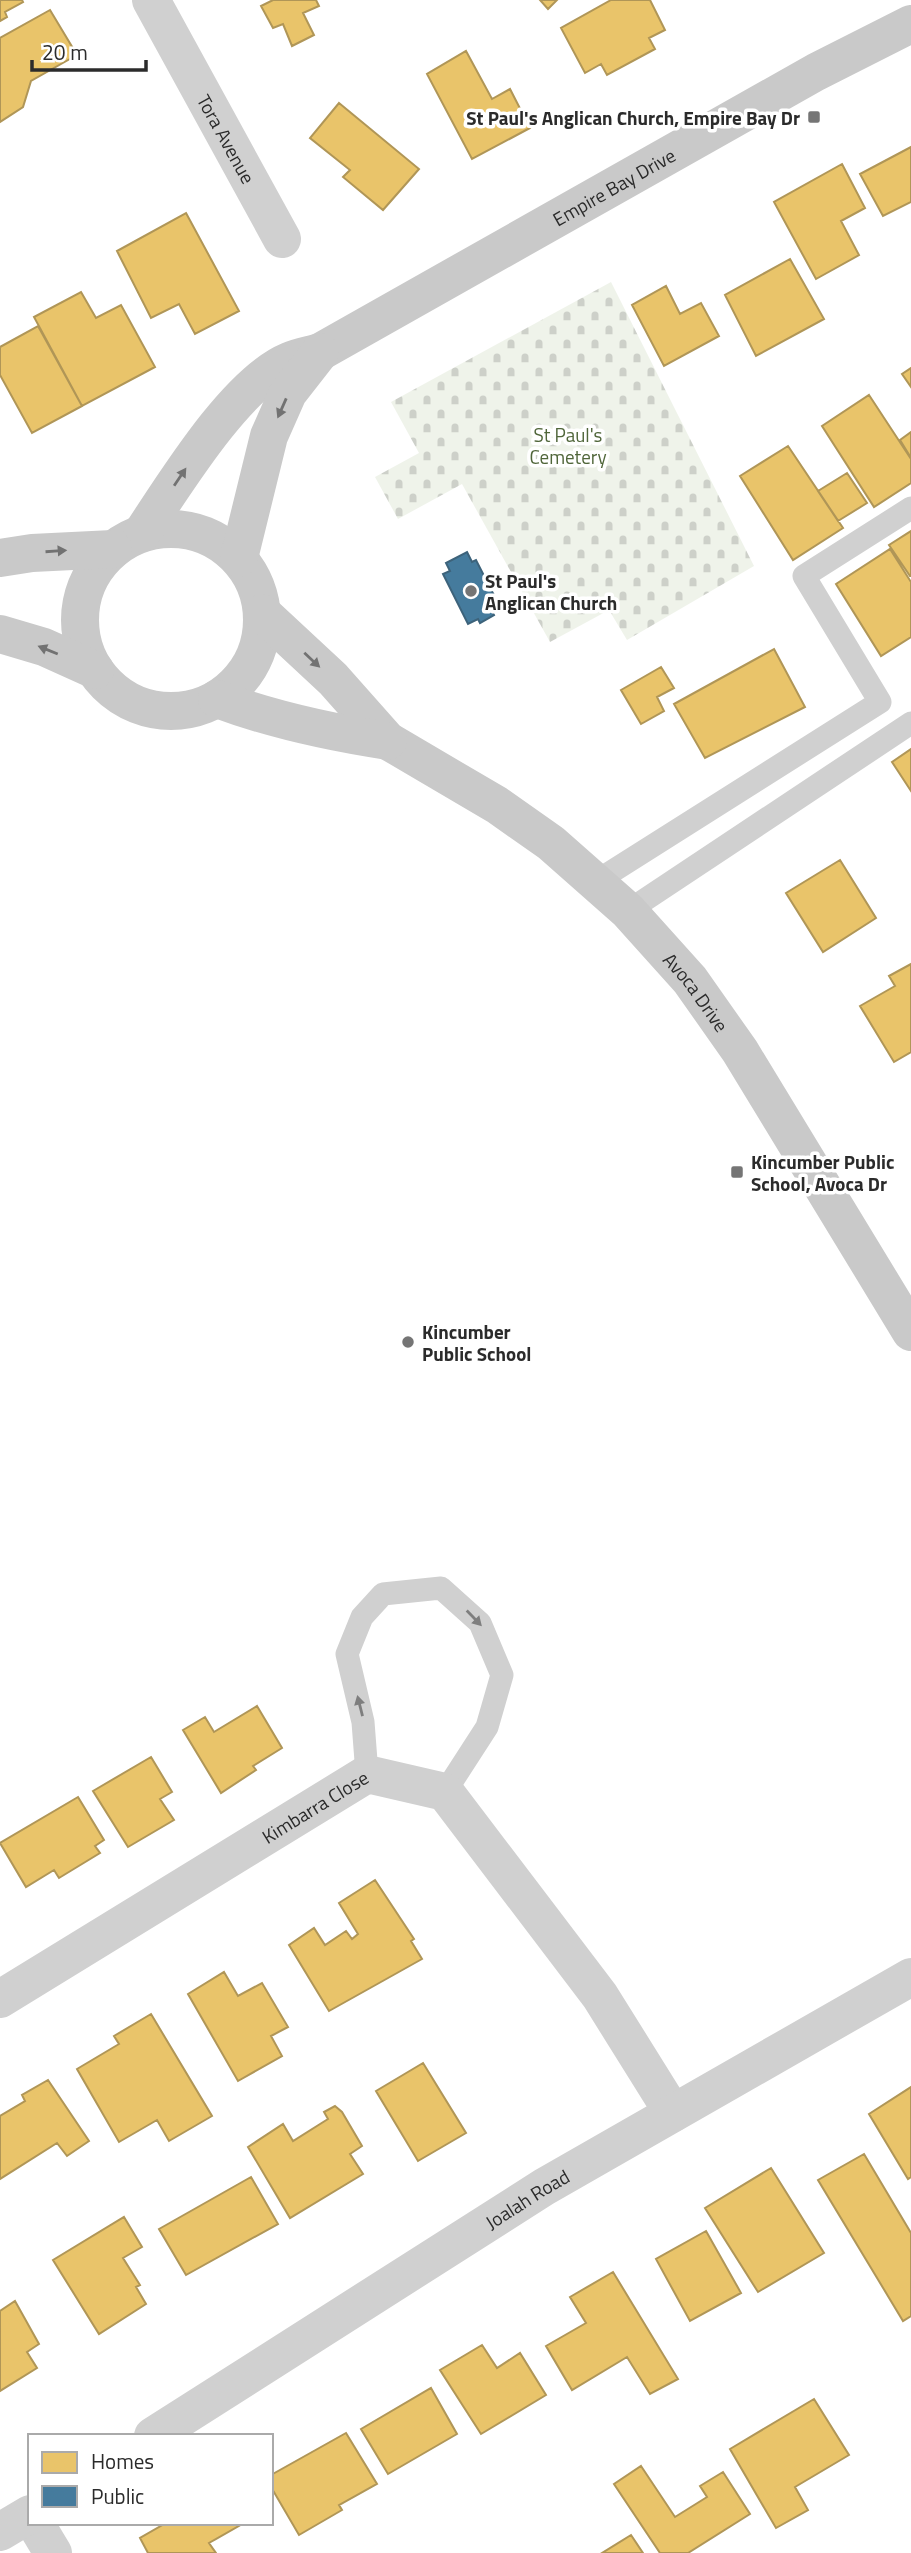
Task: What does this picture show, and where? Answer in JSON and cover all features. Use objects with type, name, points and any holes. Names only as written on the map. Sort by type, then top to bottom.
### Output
[{"type":"main road","name":"Empire Bay Drive","points":[[127,541],[221,419],[264,378],[288,362],[320,352],[816,72],[904,28]]},
{"type":"main road","name":"Empire Bay Drive","points":[[239,558],[269,436],[288,393],[320,352]]},
{"type":"main road","points":[[0,558],[127,541],[167,528],[194,531],[218,542],[239,558],[254,584],[262,613],[260,639],[252,663],[237,683],[217,699],[192,709],[164,711],[151,708],[113,691],[95,670],[83,646],[80,619],[82,606],[95,569],[127,541]]},
{"type":"main road","name":"Avoca Drive","points":[[262,613],[333,679],[388,741],[497,805],[597,881],[628,911],[690,980],[740,1051],[911,1332]]},
{"type":"main road","points":[[0,634],[44,647],[95,670]]},
{"type":"main road","name":"Avoca Drive","points":[[217,699],[261,716],[311,728],[388,741]]},
{"type":"street","name":"Tora Avenue","points":[[151,0],[282,239]]},
{"type":"street","name":"Kimbarra Close","points":[[0,1999],[367,1774],[444,1792]]},
{"type":"street","points":[[444,1792],[600,1996],[673,2113]]},
{"type":"street","name":"Joalah Road","points":[[156,2434],[544,2187],[911,1977]]},
{"type":"street","points":[[0,2532],[28,2516]]},
{"type":"street","points":[[36,2525],[53,2553]]},
{"type":"lane","points":[[597,881],[880,702],[804,576],[911,508]]},
{"type":"lane","points":[[628,911],[911,723]]},
{"type":"lane","points":[[367,1774],[363,1722],[347,1654],[362,1617],[383,1594],[441,1588],[480,1623],[502,1675],[486,1727],[444,1792]]},
{"type":"green space","name":"St Paul's Cemetery","points":[[611,282],[754,566],[627,640],[609,610],[550,642],[462,484],[398,519],[375,477],[419,453],[391,402]]},
{"type":"building: Homes","points":[[0,0],[23,2],[5,12],[7,17],[0,21]]},
{"type":"building: Homes","points":[[273,0],[316,0],[319,6],[303,13],[314,35],[292,46],[283,24],[273,28],[261,6]]},
{"type":"building: Homes","points":[[540,0],[557,0],[548,9]]},
{"type":"building: Homes","points":[[611,0],[650,0],[665,30],[649,38],[655,49],[607,75],[601,64],[585,73],[561,28]]},
{"type":"building: Homes","points":[[50,10],[77,55],[31,81],[23,107],[0,122],[0,38]]},
{"type":"building: Homes","points":[[466,51],[492,99],[510,89],[530,128],[472,159],[427,74]]},
{"type":"building: Homes","points":[[339,103],[419,169],[383,210],[343,177],[350,170],[310,138]]},
{"type":"building: Homes","points":[[911,147],[911,202],[883,216],[860,174]]},
{"type":"building: Homes","points":[[842,164],[865,208],[841,221],[859,255],[816,279],[774,202]]},
{"type":"building: Homes","points":[[186,213],[239,311],[195,334],[179,304],[151,318],[117,251]]},
{"type":"building: Homes","points":[[790,259],[824,319],[756,356],[725,295]]},
{"type":"building: Homes","points":[[666,286],[680,314],[701,303],[719,336],[664,366],[632,305]]},
{"type":"building: Homes","points":[[81,292],[96,318],[121,305],[155,367],[82,406],[34,317]]},
{"type":"building: Homes","points":[[38,326],[82,406],[32,433],[0,375],[0,347]]},
{"type":"building: Homes","points":[[911,368],[911,387],[902,374]]},
{"type":"building: Homes","points":[[869,395],[911,459],[911,483],[874,507],[822,426]]},
{"type":"building: Homes","points":[[911,432],[911,458],[900,440]]},
{"type":"building: Homes","points":[[788,446],[843,528],[793,560],[740,476]]},
{"type":"building: Homes","points":[[847,473],[867,503],[838,521],[818,491]]},
{"type":"building: Homes","points":[[911,531],[911,576],[910,576],[889,545]]},
{"type":"building: Homes","points":[[890,549],[911,582],[911,637],[881,656],[836,584]]},
{"type":"building: Homes","points":[[774,649],[805,707],[705,758],[674,704]]},
{"type":"building: Homes","points":[[661,667],[674,688],[657,697],[664,711],[641,724],[621,690]]},
{"type":"building: Homes","points":[[911,749],[911,791],[892,762]]},
{"type":"building: Homes","points":[[840,860],[876,918],[823,952],[786,893]]},
{"type":"building: Homes","points":[[911,964],[911,1052],[894,1062],[860,1006],[895,986],[889,976]]},
{"type":"building: Homes","points":[[257,1706],[282,1748],[253,1766],[256,1770],[221,1793],[183,1730],[205,1717],[214,1732]]},
{"type":"building: Homes","points":[[151,1757],[172,1792],[160,1799],[174,1820],[128,1847],[93,1791]]},
{"type":"building: Homes","points":[[78,1797],[104,1840],[95,1846],[100,1853],[59,1878],[54,1870],[26,1887],[0,1843]]},
{"type":"building: Homes","points":[[375,1880],[414,1939],[411,1941],[422,1959],[329,2011],[289,1945],[314,1928],[325,1945],[346,1931],[352,1939],[358,1934],[339,1903]]},
{"type":"building: Homes","points":[[224,1972],[238,1996],[262,1983],[288,2027],[271,2036],[282,2056],[238,2081],[188,1994]]},
{"type":"building: Homes","points":[[151,2014],[212,2116],[169,2141],[157,2120],[119,2142],[77,2069],[119,2044],[114,2036]]},
{"type":"building: Homes","points":[[423,2063],[466,2133],[418,2161],[376,2091]]},
{"type":"building: Homes","points":[[48,2080],[89,2141],[67,2156],[57,2143],[0,2179],[0,2116],[25,2101],[22,2095]]},
{"type":"building: Homes","points":[[911,2087],[911,2177],[908,2179],[869,2114]]},
{"type":"building: Homes","points":[[335,2106],[342,2112],[362,2146],[350,2154],[363,2174],[290,2218],[248,2147],[283,2124],[293,2141],[328,2119],[324,2112]]},
{"type":"building: Homes","points":[[864,2154],[911,2233],[911,2316],[903,2321],[818,2180]]},
{"type":"building: Homes","points":[[771,2168],[824,2253],[758,2292],[705,2208]]},
{"type":"building: Homes","points":[[251,2177],[278,2224],[186,2275],[159,2229]]},
{"type":"building: Homes","points":[[124,2217],[142,2247],[123,2258],[140,2285],[136,2287],[146,2304],[99,2334],[53,2260]]},
{"type":"building: Homes","points":[[706,2231],[741,2293],[690,2321],[656,2259]]},
{"type":"building: Homes","points":[[613,2272],[678,2379],[650,2394],[627,2357],[572,2390],[546,2346],[586,2323],[570,2297]]},
{"type":"building: Homes","points":[[15,2301],[39,2344],[27,2352],[37,2368],[0,2391],[0,2311]]},
{"type":"building: Homes","points":[[482,2345],[497,2368],[520,2353],[546,2395],[481,2434],[440,2370]]},
{"type":"building: Homes","points":[[431,2388],[457,2434],[388,2474],[361,2429]]},
{"type":"building: Homes","points":[[814,2399],[849,2455],[795,2487],[808,2510],[776,2528],[730,2449]]},
{"type":"building: Homes","points":[[346,2433],[377,2484],[339,2505],[342,2510],[299,2535],[273,2490],[273,2474]]},
{"type":"building: Homes","points":[[641,2466],[675,2517],[707,2497],[700,2486],[723,2472],[750,2514],[688,2553],[660,2553],[614,2484]]},
{"type":"building: Homes","points":[[163,2525],[240,2525],[209,2543],[216,2553],[148,2553],[140,2538]]},
{"type":"building: Homes","points":[[631,2535],[643,2553],[602,2553]]},
{"type":"building: Public","name":"St Paul's Anglican Church","points":[[467,552],[472,562],[476,560],[500,607],[492,611],[494,615],[480,623],[478,619],[468,624],[443,574],[450,571],[446,563]]},
{"type":"place","name":"St Paul's Anglican Church, Empire Bay Dr","points":[[814,117]]},
{"type":"place","name":"St Paul's Anglican Church","points":[[471,591]]},
{"type":"place","name":"Kincumber Public School, Avoca Dr","points":[[737,1172]]},
{"type":"place","name":"Kincumber Public School","points":[[408,1342]]}]
